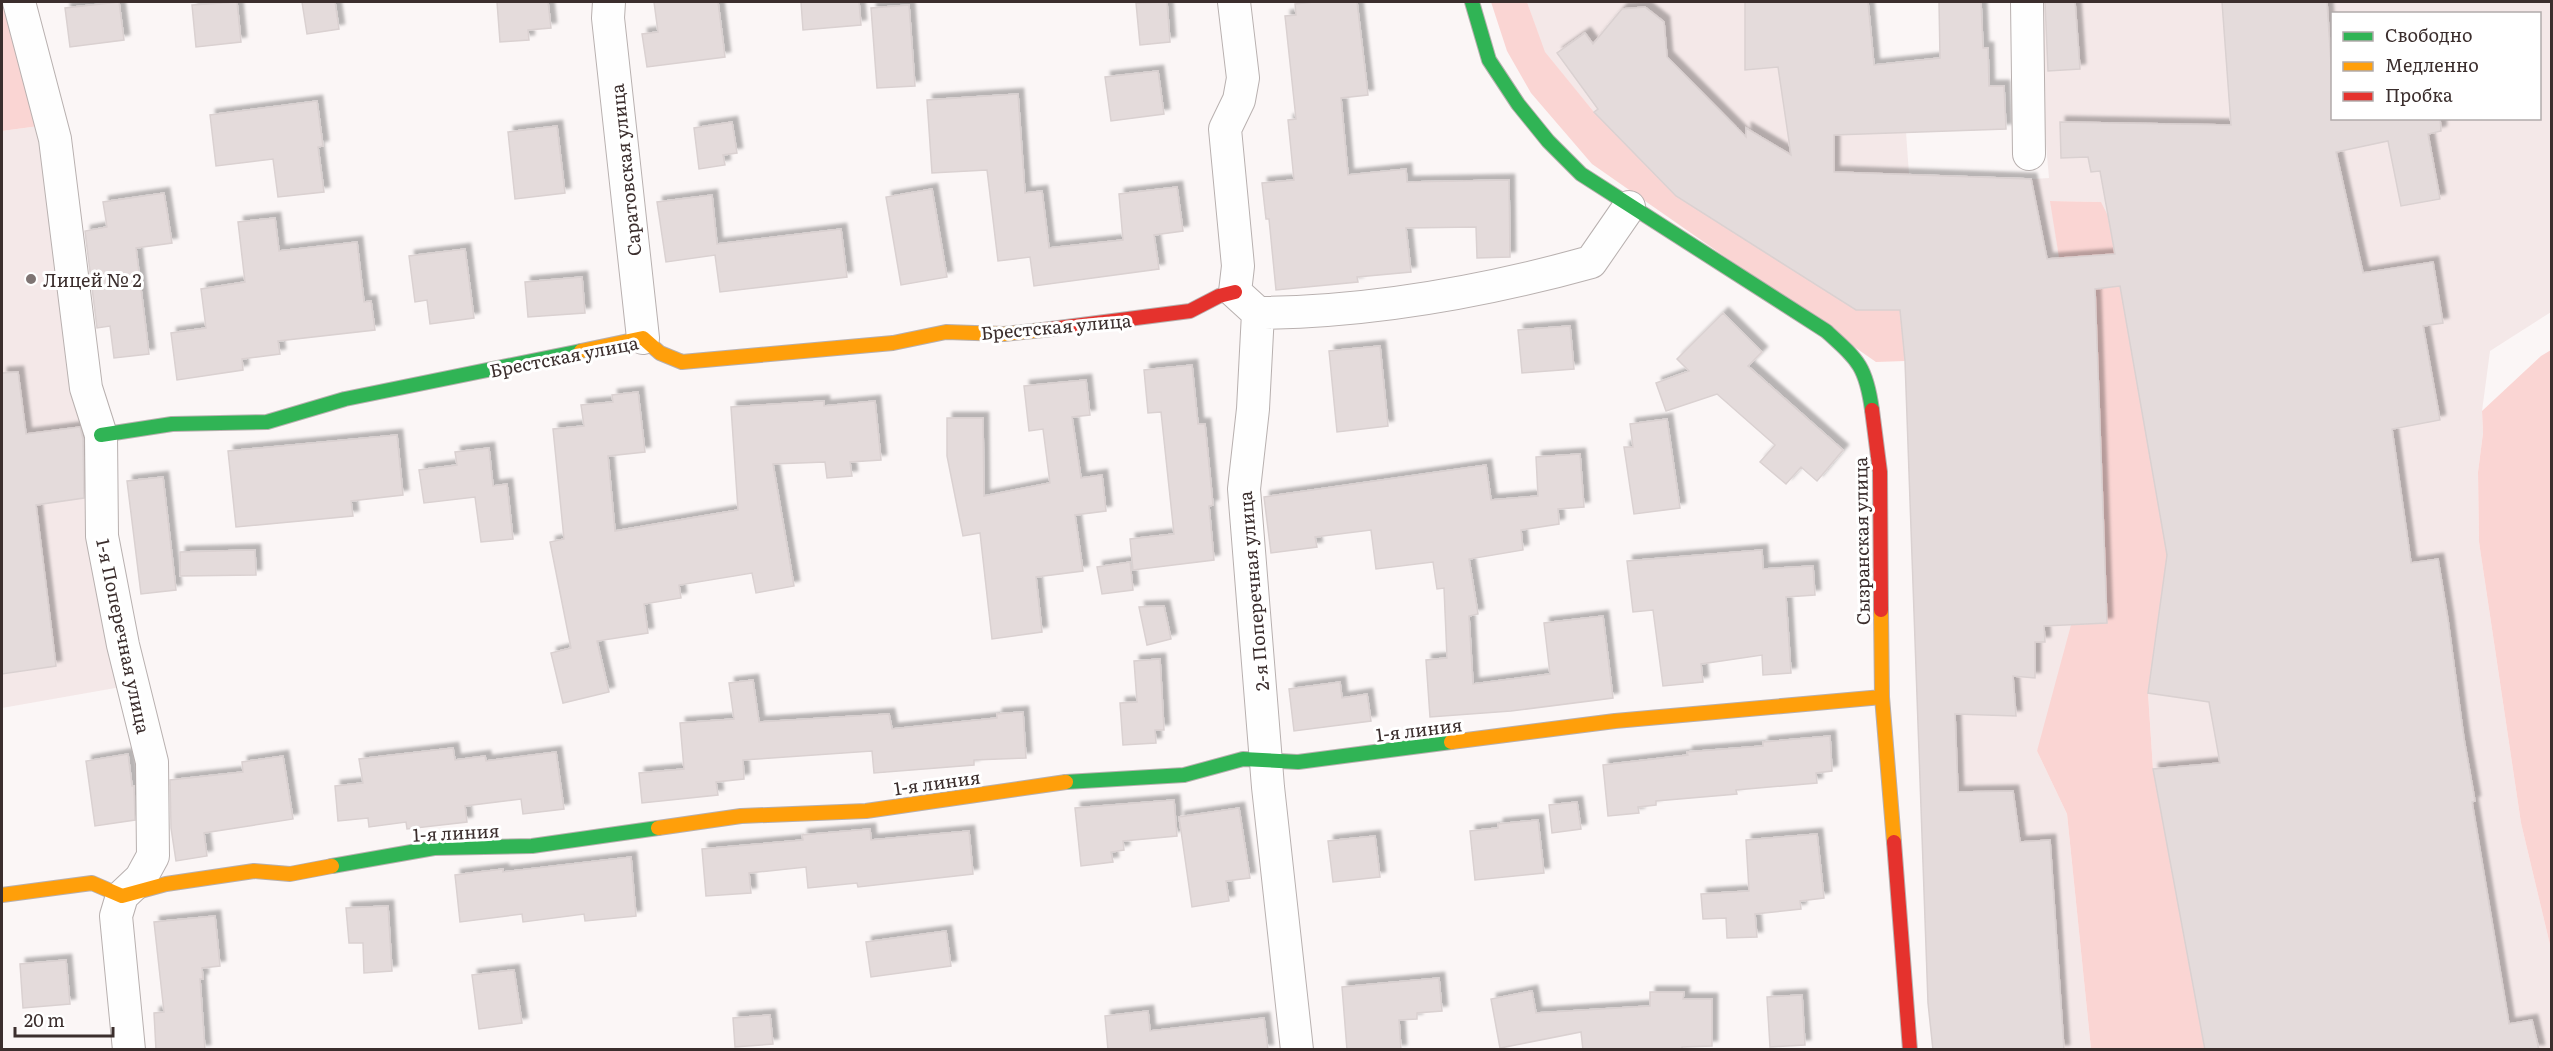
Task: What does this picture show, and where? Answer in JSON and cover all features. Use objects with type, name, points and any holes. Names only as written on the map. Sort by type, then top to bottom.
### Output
[{"type":"street","name":"1-я Поперечная улица","points":[[19,2],[55,139],[86,388],[101,435],[102,536],[123,645],[152,762],[153,856],[141,878],[122,897]]},
{"type":"street","name":"Саратовская улица","points":[[609,2],[608,18],[643,338]]},
{"type":"street","points":[[1234,2],[1243,78],[1239,100],[1225,129],[1238,266],[1235,292],[1258,313],[1286,313],[1412,301],[1539,276],[1591,262],[1629,207]]},
{"type":"street","name":"Сызранская улица","points":[[1472,2],[1489,60],[1518,104],[1548,141],[1581,174],[1629,207],[1826,331],[1854,356],[1868,382],[1880,472],[1882,697],[1910,1050]]},
{"type":"street","points":[[2027,2],[2029,154]]},
{"type":"street","name":"Брестская улица","points":[[101,435],[171,424],[267,422],[345,399],[643,338],[660,353],[682,362],[893,343],[946,332],[1004,334],[1140,319],[1190,311],[1219,296],[1235,292]]},
{"type":"street","name":"2-я Поперечная улица","points":[[1258,313],[1253,409],[1244,489],[1267,760],[1298,1050]]},
{"type":"street","name":"1-я линия","points":[[122,897],[166,884],[254,871],[290,873],[434,848],[532,846],[741,816],[866,811],[1056,783],[1184,775],[1243,759],[1298,762],[1615,721],[1882,697]]},
{"type":"street","points":[[2,895],[92,883],[122,897],[116,916],[116,933],[129,1050]]},
{"type":"shaded area","points":[[2,2],[9,2],[39,126],[2,131]]},
{"type":"shaded area","points":[[1491,2],[1527,2],[1545,52],[1594,112],[1676,196],[1856,310],[1900,310],[1905,361],[1876,362],[1592,164],[1531,93],[1507,51]]},
{"type":"shaded area","points":[[1527,2],[1868,2],[1874,65],[1901,62],[1909,174],[2031,179],[2049,178],[2044,121],[2041,2],[2551,2],[2551,312],[2490,351],[2482,411],[2483,433],[2478,472],[2479,542],[2521,823],[2551,949],[2551,1049],[2205,1049],[2153,769],[2148,693],[2101,202],[2051,201],[2059,258],[2093,256],[2107,623],[2037,751],[2067,814],[2091,1049],[1933,1049],[1928,1003],[1905,361],[1900,311],[1856,311],[1676,196],[1594,112],[1544,52]]},
{"type":"shaded area","name":"Лицей № 2","points":[[39,126],[83,427],[91,498],[121,687],[2,708],[2,131]]},
{"type":"shaded area","points":[[2050,201],[2101,202],[2108,216],[2167,555],[2148,693],[2153,769],[2205,1049],[2091,1049],[2067,814],[2037,751],[2071,625],[2107,623],[2093,256],[2059,258]]},
{"type":"shaded area","points":[[2551,350],[2551,949],[2521,823],[2479,542],[2478,472],[2483,433],[2482,411],[2541,356]]},
{"type":"building","points":[[119,2],[124,40],[70,47],[65,8]]},
{"type":"building","points":[[237,2],[241,42],[196,47],[192,5]]},
{"type":"building","points":[[302,2],[335,2],[339,29],[307,34]]},
{"type":"building","points":[[497,2],[548,2],[551,28],[528,30],[529,40],[500,42]]},
{"type":"building","points":[[654,2],[718,2],[725,57],[647,67],[642,34],[658,32]]},
{"type":"building","points":[[801,2],[859,2],[861,25],[803,30]]},
{"type":"building","points":[[1167,2],[1170,42],[1140,45],[1136,3]]},
{"type":"building","points":[[1357,2],[1368,95],[1341,98],[1348,175],[1406,169],[1407,182],[1509,180],[1510,257],[1477,258],[1476,227],[1406,228],[1411,272],[1357,277],[1358,282],[1276,290],[1269,219],[1266,219],[1262,183],[1294,180],[1288,120],[1296,119],[1285,16],[1296,15],[1295,4]]},
{"type":"building","points":[[1745,2],[1868,2],[1874,65],[1940,58],[1939,2],[1981,2],[1983,48],[1988,48],[1989,86],[2004,86],[2006,129],[1834,135],[1834,172],[2031,179],[2047,259],[2115,254],[2100,171],[2091,172],[2088,157],[2061,158],[2060,122],[2231,125],[2222,2],[2327,2],[2331,64],[2331,120],[2440,120],[2441,131],[2428,134],[2440,199],[2401,206],[2388,141],[2336,152],[2363,273],[2433,262],[2443,323],[2423,326],[2440,420],[2392,429],[2411,563],[2438,559],[2475,801],[2472,802],[2509,1024],[2532,1020],[2539,1050],[2205,1050],[2153,769],[2220,763],[2209,702],[2148,693],[2167,555],[2120,286],[2095,289],[2107,623],[2044,626],[2045,642],[2035,642],[2035,678],[2013,676],[2016,716],[1955,714],[1958,792],[2013,791],[2020,842],[2050,840],[2064,1050],[1933,1050],[1928,1003],[1905,361],[1900,310],[1856,310],[1676,196],[1594,112],[1598,109],[1557,53],[1585,33],[1593,44],[1622,9],[1645,7],[1664,22],[1667,57],[1746,137],[1746,128],[1791,155],[1778,67],[1745,70]]},
{"type":"building","points":[[2045,2],[2075,2],[2080,69],[2048,71]]},
{"type":"building","points":[[909,5],[915,86],[877,88],[871,8]]},
{"type":"building","points":[[1158,71],[1164,114],[1111,121],[1105,77]]},
{"type":"building","points":[[1018,94],[1025,193],[1042,191],[1049,248],[1123,240],[1119,194],[1177,187],[1183,231],[1154,235],[1159,269],[1034,286],[1030,257],[998,261],[987,170],[932,173],[927,100]]},
{"type":"building","points":[[317,101],[323,146],[318,147],[324,192],[278,197],[273,159],[216,166],[210,115]]},
{"type":"building","points":[[732,122],[737,153],[723,155],[725,165],[699,169],[694,128]]},
{"type":"building","points":[[557,126],[565,193],[515,199],[508,132]]},
{"type":"building","points":[[932,189],[947,277],[901,285],[886,197]]},
{"type":"building","points":[[164,193],[172,243],[136,248],[149,354],[114,358],[110,326],[97,328],[85,231],[107,227],[103,202]]},
{"type":"building","points":[[712,195],[717,244],[841,229],[847,277],[720,292],[715,255],[666,262],[657,202]]},
{"type":"building","points":[[275,218],[279,251],[357,242],[364,302],[371,301],[375,330],[278,341],[280,354],[242,359],[243,370],[177,380],[171,333],[206,328],[201,289],[245,282],[238,222]]},
{"type":"building","points":[[465,249],[474,318],[430,324],[427,300],[415,302],[409,256]]},
{"type":"building","points":[[582,277],[585,313],[528,317],[525,282]]},
{"type":"building","points":[[1723,313],[1762,352],[1748,366],[1843,450],[1817,481],[1801,467],[1786,484],[1760,462],[1775,445],[1717,394],[1666,411],[1656,383],[1689,371],[1677,359]]},
{"type":"building","points":[[1570,326],[1574,369],[1522,373],[1518,330]]},
{"type":"building","points":[[1380,346],[1388,426],[1337,432],[1329,351]]},
{"type":"building","points":[[1192,365],[1198,424],[1205,424],[1213,505],[1209,506],[1214,560],[1133,570],[1130,539],[1174,534],[1161,412],[1148,413],[1144,370]]},
{"type":"building","points":[[18,372],[26,434],[80,427],[83,439],[84,498],[36,505],[56,666],[2,674],[2,373]]},
{"type":"building","points":[[1086,380],[1090,415],[1072,417],[1081,478],[1102,475],[1106,511],[1075,515],[1083,571],[1036,577],[1042,632],[992,639],[980,533],[963,536],[947,456],[947,418],[983,418],[984,496],[1050,483],[1043,429],[1029,431],[1024,386]]},
{"type":"building","points":[[638,392],[645,452],[608,456],[615,531],[738,510],[731,407],[824,401],[824,406],[875,401],[881,460],[850,462],[852,476],[827,478],[825,462],[773,464],[794,586],[756,593],[752,573],[679,585],[681,598],[644,604],[648,633],[597,641],[609,692],[563,703],[551,653],[571,648],[550,542],[564,539],[553,429],[584,426],[581,405],[613,402],[612,395]]},
{"type":"building","points":[[1667,419],[1680,508],[1634,514],[1624,447],[1633,447],[1630,424]]},
{"type":"building","points":[[397,435],[403,495],[351,501],[353,516],[236,527],[228,451]]},
{"type":"building","points":[[489,448],[493,486],[507,484],[513,539],[481,542],[475,497],[424,503],[419,470],[457,465],[455,452]]},
{"type":"building","points":[[1580,454],[1584,507],[1558,509],[1559,524],[1521,530],[1523,550],[1469,559],[1478,614],[1469,616],[1473,684],[1550,674],[1544,623],[1603,616],[1613,698],[1511,711],[1430,717],[1426,660],[1447,658],[1444,588],[1437,589],[1433,562],[1376,569],[1371,530],[1315,537],[1317,547],[1271,553],[1264,497],[1486,465],[1491,500],[1538,496],[1536,457]]},
{"type":"building","points":[[163,477],[176,590],[141,594],[127,481]]},
{"type":"building","points":[[255,550],[256,575],[180,576],[180,552]]},
{"type":"building","points":[[1762,550],[1763,569],[1813,566],[1815,595],[1786,597],[1791,673],[1763,675],[1762,655],[1701,664],[1703,682],[1663,686],[1653,610],[1633,612],[1627,561]]},
{"type":"building","points":[[1130,562],[1133,590],[1102,594],[1097,567]]},
{"type":"building","points":[[1164,606],[1171,639],[1147,645],[1139,607]]},
{"type":"building","points":[[1160,659],[1164,730],[1155,730],[1156,743],[1123,745],[1120,703],[1137,702],[1134,661]]},
{"type":"building","points":[[753,680],[759,722],[889,714],[892,729],[997,718],[997,714],[1023,712],[1026,758],[974,760],[974,765],[874,773],[872,751],[743,760],[744,779],[716,782],[718,795],[642,803],[639,773],[684,769],[680,723],[734,719],[729,683]]},
{"type":"building","points":[[1340,682],[1342,698],[1367,694],[1371,721],[1294,731],[1289,689]]},
{"type":"building","points":[[1830,736],[1832,771],[1816,773],[1817,783],[1736,790],[1737,794],[1656,801],[1656,805],[1638,807],[1639,813],[1608,816],[1603,765],[1688,755],[1687,752],[1763,746],[1763,742]]},
{"type":"building","points":[[453,748],[455,760],[485,756],[486,761],[556,752],[564,809],[523,814],[521,799],[465,806],[467,822],[407,829],[406,822],[369,827],[368,818],[338,821],[335,786],[363,783],[359,759]]},
{"type":"building","points":[[128,754],[132,786],[134,786],[135,820],[95,826],[86,761]]},
{"type":"building","points":[[283,756],[293,819],[204,833],[207,856],[176,861],[171,828],[170,780],[243,772],[242,762]]},
{"type":"building","points":[[1174,800],[1177,836],[1123,841],[1124,850],[1111,852],[1113,862],[1081,866],[1075,808]]},
{"type":"building","points":[[1577,802],[1581,829],[1552,833],[1549,805]]},
{"type":"building","points":[[1239,808],[1250,878],[1226,881],[1229,901],[1192,907],[1179,817]]},
{"type":"building","points":[[1538,820],[1544,873],[1475,880],[1470,831],[1498,828],[1498,824]]},
{"type":"building","points":[[870,829],[871,840],[969,831],[973,874],[858,887],[857,883],[808,888],[806,867],[749,873],[751,893],[706,896],[702,849],[803,840],[802,835]]},
{"type":"building","points":[[1817,834],[1824,898],[1800,901],[1801,909],[1755,914],[1757,937],[1727,938],[1726,918],[1703,919],[1701,894],[1749,891],[1746,840]]},
{"type":"building","points":[[1375,836],[1380,877],[1333,882],[1328,841]]},
{"type":"building","points":[[631,857],[636,916],[585,921],[584,914],[523,922],[522,914],[460,922],[455,875],[503,869],[503,872]]},
{"type":"building","points":[[388,906],[392,971],[364,973],[363,943],[349,943],[346,908]]},
{"type":"building","points":[[215,916],[220,966],[202,968],[203,979],[200,979],[205,1050],[156,1050],[154,1013],[164,1012],[154,922]]},
{"type":"building","points":[[946,931],[951,966],[871,977],[866,942]]},
{"type":"building","points":[[66,960],[70,1004],[23,1008],[20,964]]},
{"type":"building","points":[[514,970],[522,1023],[479,1029],[472,975]]},
{"type":"building","points":[[1439,978],[1442,1011],[1417,1013],[1417,1019],[1399,1020],[1401,1050],[1347,1050],[1342,987]]},
{"type":"building","points":[[1532,991],[1536,1013],[1650,1006],[1650,992],[1684,992],[1683,999],[1712,999],[1712,1046],[1682,1047],[1682,1050],[1583,1050],[1581,1032],[1500,1048],[1491,999]]},
{"type":"building","points":[[1802,995],[1805,1045],[1770,1047],[1767,997]]},
{"type":"building","points":[[1148,1011],[1150,1031],[1264,1018],[1268,1050],[1108,1050],[1105,1016]]},
{"type":"building","points":[[770,1015],[773,1044],[735,1047],[733,1018]]},
{"type":"traffic: fast","points":[[1472,2],[1489,60],[1518,104],[1548,141],[1581,174],[1826,331],[1846,349],[1859,365],[1867,383],[1872,410]]},
{"type":"traffic: fast","points":[[101,435],[172,424],[267,422],[345,399],[581,351]]},
{"type":"traffic: fast","points":[[1066,782],[1184,775],[1243,759],[1298,762],[1451,742]]},
{"type":"traffic: fast","points":[[332,866],[434,848],[532,846],[658,828]]},
{"type":"traffic: slow","points":[[581,351],[643,338],[660,353],[682,362],[893,343],[946,332],[1004,334],[1043,330]]},
{"type":"traffic: slow","points":[[1881,610],[1882,697],[1894,842]]},
{"type":"traffic: slow","points":[[1451,742],[1615,721],[1882,697]]},
{"type":"traffic: slow","points":[[658,828],[741,816],[866,811],[1066,782]]},
{"type":"traffic: slow","points":[[2,895],[92,883],[122,896],[166,884],[254,871],[290,874],[332,866]]},
{"type":"traffic: jam","points":[[1043,330],[1190,311],[1219,296],[1235,292]]},
{"type":"traffic: jam","points":[[1872,410],[1880,472],[1881,610]]},
{"type":"traffic: jam","points":[[1894,842],[1910,1050]]},
{"type":"place","name":"Лицей № 2","points":[[31,279]]}]
